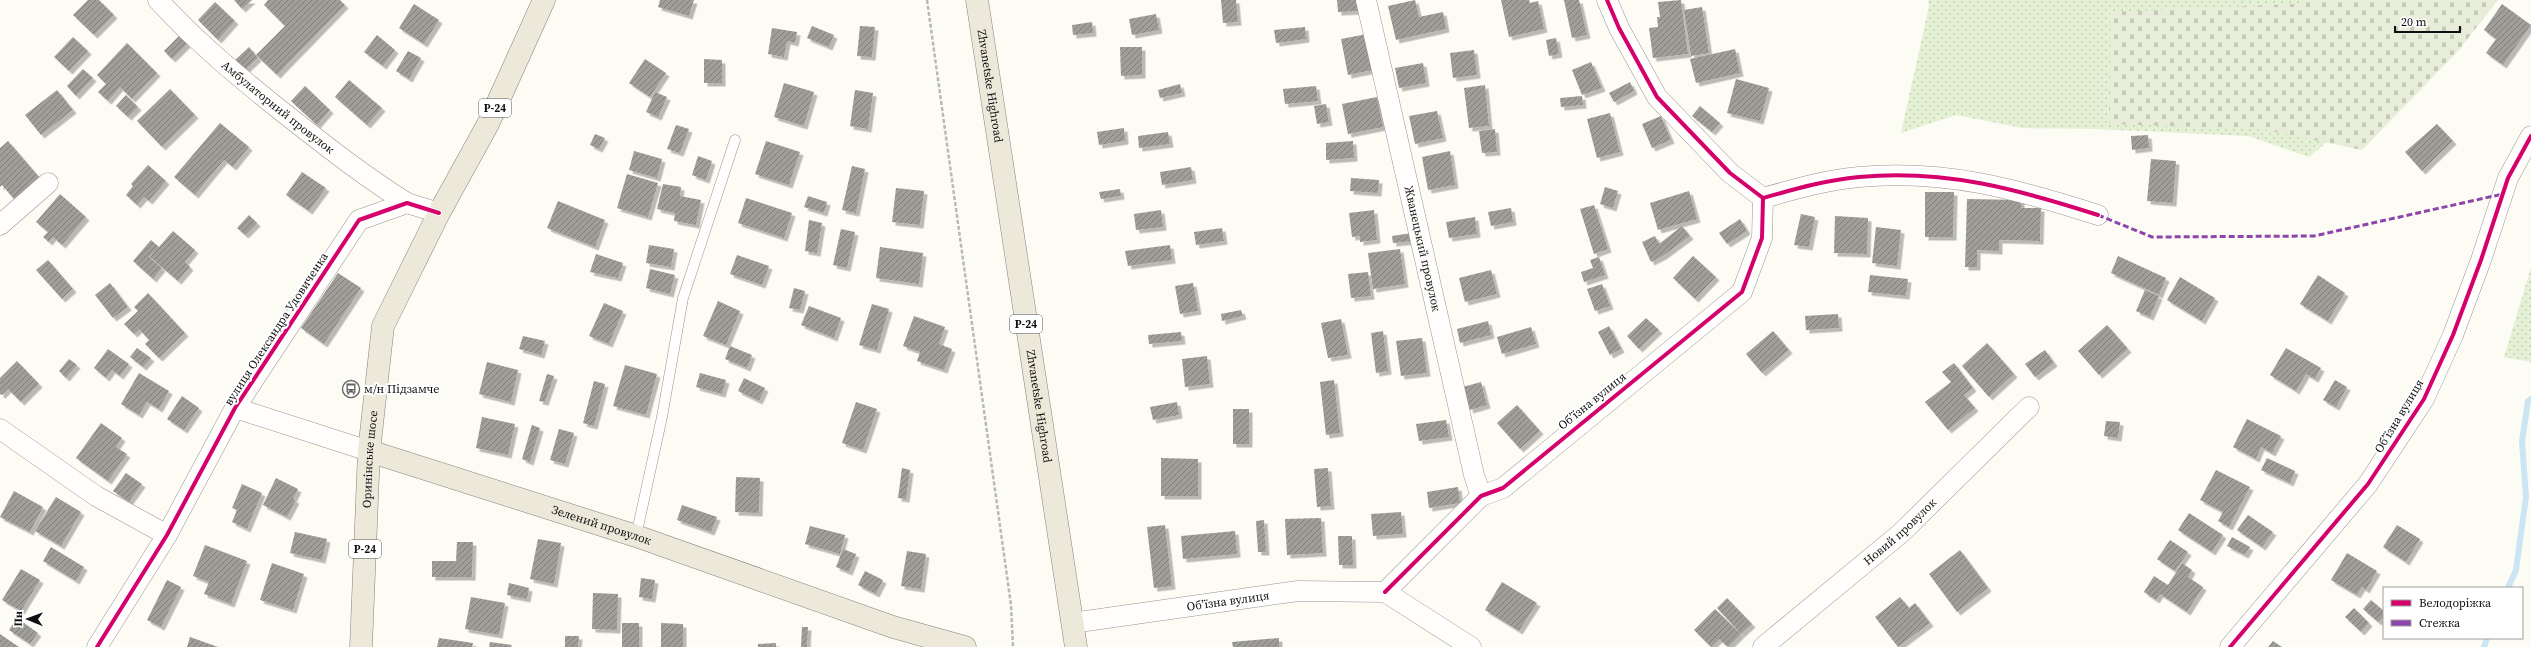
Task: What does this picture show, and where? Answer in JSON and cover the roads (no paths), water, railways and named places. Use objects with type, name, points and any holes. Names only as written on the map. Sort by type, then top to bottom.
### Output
[{"type":"main road","name":"Р-24","points":[[439,213],[488,124],[544,0]]},
{"type":"main road","name":"Zhvanetske Highroad","points":[[977,0],[1076,647]]},
{"type":"main road","name":"Оринінське шосе","points":[[361,647],[369,451],[384,326],[439,213]]},
{"type":"main road","name":"Зелений провулок","points":[[369,451],[636,536],[893,627],[966,647]]},
{"type":"street","name":"Амбулаторний провулок","points":[[158,0],[178,22],[233,73],[344,160],[407,203]]},
{"type":"street","name":"Жванецький провулок","points":[[1366,0],[1474,475],[1481,496]]},
{"type":"street","points":[[1607,0],[1619,28],[1657,97],[1730,173],[1763,198],[1820,183],[1859,177],[1943,177],[1975,181],[2026,192],[2098,215]]},
{"type":"street","name":"Обʼїзна вулиця","points":[[2230,647],[2368,484],[2424,399],[2453,336],[2479,267],[2508,178],[2531,136]]},
{"type":"street","points":[[0,225],[48,183]]},
{"type":"street","name":"Обʼїзна вулиця","points":[[1072,623],[1298,591],[1385,592],[1481,496],[1503,488],[1742,292],[1762,238],[1763,198]]},
{"type":"street","points":[[407,203],[439,213]]},
{"type":"street","name":"вулиця Олександра Удовиченка","points":[[97,647],[167,535],[236,408],[360,220],[407,203]]},
{"type":"street","name":"Новий провулок","points":[[1763,647],[1901,533],[2029,407]]},
{"type":"street","name":"Зелений провулок","points":[[236,408],[369,451]]},
{"type":"street","points":[[0,429],[96,496],[167,535]]},
{"type":"street","points":[[1385,592],[1471,647]]},
{"type":"lane","points":[[636,536],[662,417],[683,298],[735,140]]},
{"type":"waterway","points":[[2508,587],[2516,570],[2526,497],[2522,441],[2528,401],[2531,399]]},
{"type":"waterway","points":[[2484,647],[2487,639]]},
{"type":"place","name":"м/н Підзамче","points":[[351,389]]}]
